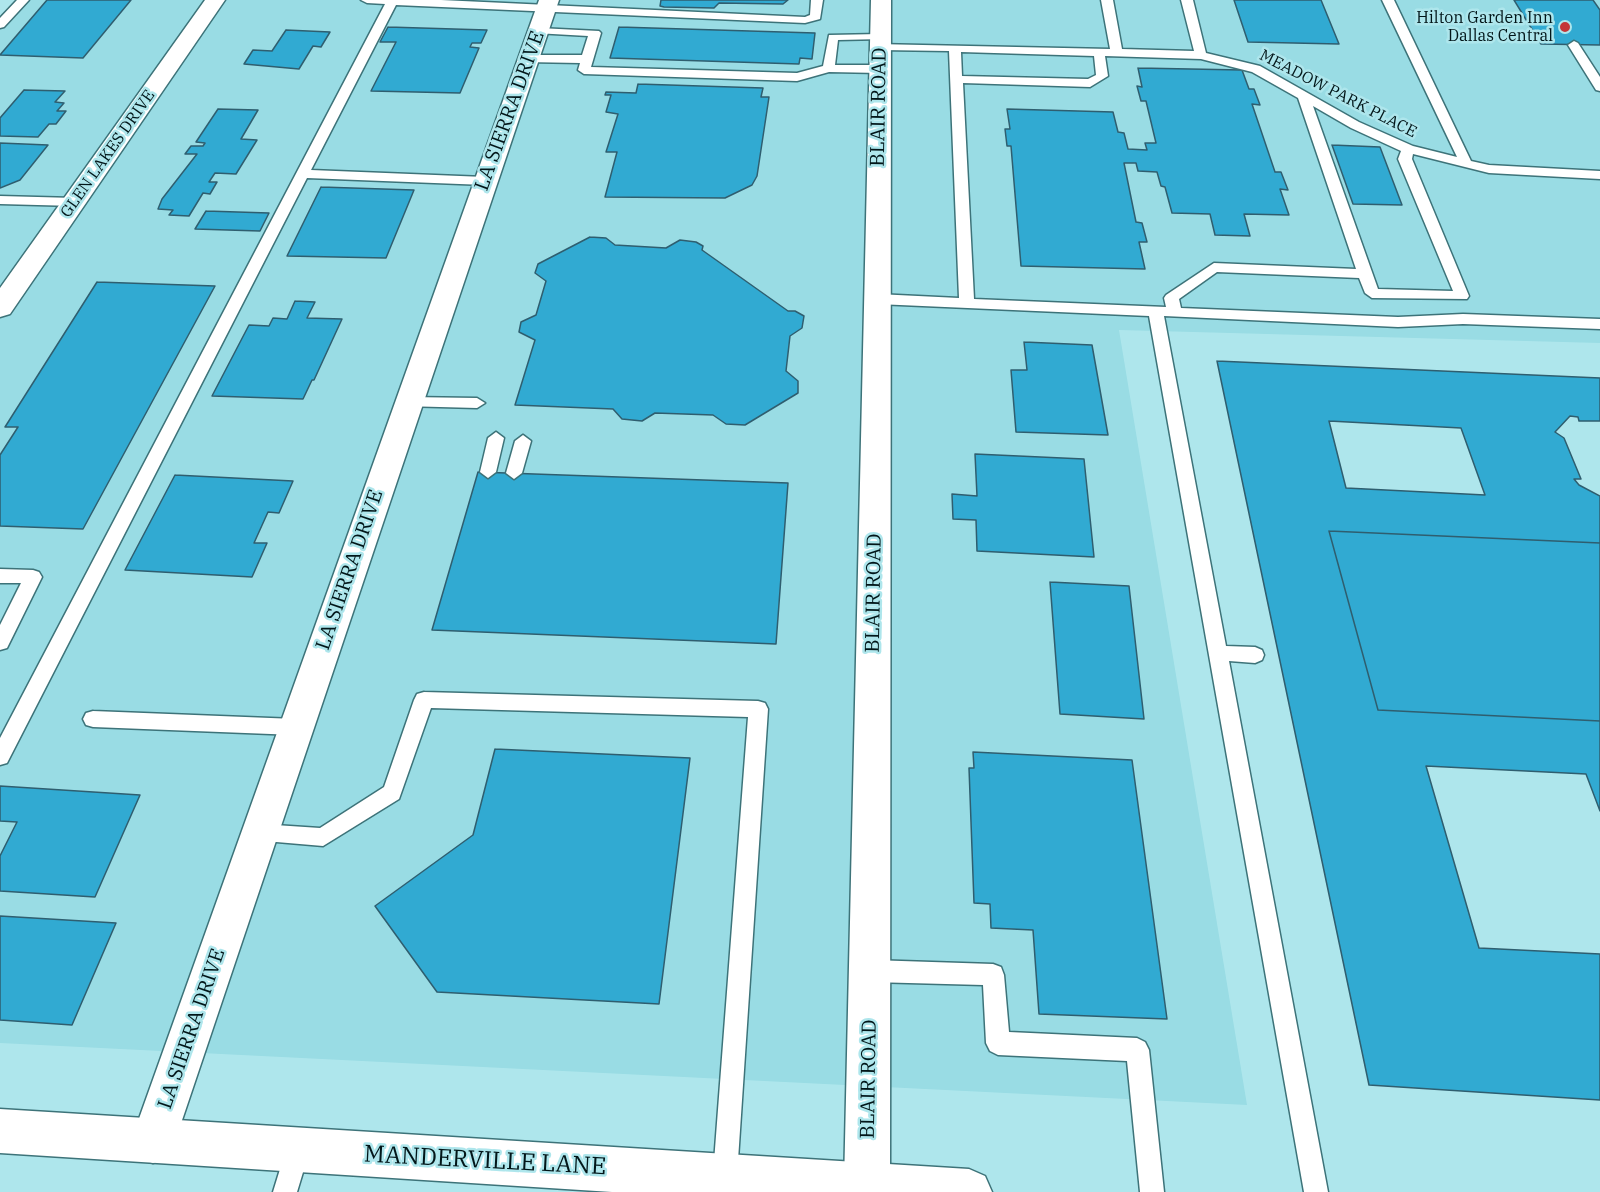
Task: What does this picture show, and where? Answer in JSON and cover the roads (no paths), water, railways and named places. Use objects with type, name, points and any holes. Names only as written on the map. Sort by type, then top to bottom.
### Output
[{"type":"street","name":"GLEN LAKES DRIVE","points":[[0,308],[215,0]]},
{"type":"street","name":"BLAIR ROAD","points":[[867,1185],[881,0]]},
{"type":"street","name":"LA SIERRA DRIVE","points":[[153,1141],[541,24]]},
{"type":"street","name":"MANDERVILLE LANE","points":[[0,1131],[969,1192]]},
{"type":"lane","points":[[0,25],[23,0]]},
{"type":"lane","points":[[367,0],[493,3],[541,24],[587,59]]},
{"type":"lane","points":[[618,12],[621,0]]},
{"type":"lane","points":[[541,24],[618,12],[805,20],[816,17],[818,0]]},
{"type":"lane","points":[[1107,0],[1117,53]]},
{"type":"lane","points":[[1187,0],[1201,55]]},
{"type":"lane","points":[[1388,0],[1467,165]]},
{"type":"lane","points":[[0,757],[392,1]]},
{"type":"lane","points":[[541,24],[595,33],[584,70],[797,77],[880,51]]},
{"type":"lane","points":[[829,68],[833,37],[880,51]]},
{"type":"lane","points":[[1574,45],[1600,87]]},
{"type":"lane","points":[[955,47],[967,303]]},
{"type":"lane","name":"MEADOW PARK PLACE","points":[[880,51],[955,47],[1201,55],[1256,69],[1355,125],[1408,149],[1467,165],[1515,172],[1600,175]]},
{"type":"lane","points":[[956,79],[1090,83],[1102,76],[1099,52]]},
{"type":"lane","points":[[1587,65],[1600,66]]},
{"type":"lane","points":[[1303,95],[1372,293],[1462,296],[1405,159],[1408,149]]},
{"type":"lane","points":[[303,174],[485,181]]},
{"type":"lane","points":[[0,200],[75,202]]},
{"type":"lane","points":[[1316,1192],[1216,653],[1165,312],[1171,298],[1214,267],[1365,274]]},
{"type":"lane","points":[[877,299],[1398,322],[1463,319],[1600,324]]},
{"type":"lane","points":[[408,402],[477,403]]},
{"type":"lane","points":[[488,472],[496,438]]},
{"type":"lane","points":[[514,473],[523,441]]},
{"type":"lane","points":[[0,576],[33,577],[0,643]]},
{"type":"lane","points":[[1216,653],[1255,655]]},
{"type":"lane","points":[[260,832],[323,837],[392,793],[424,700],[758,709],[725,1175]]},
{"type":"lane","points":[[93,719],[296,727]]},
{"type":"lane","points":[[871,971],[993,975],[998,1042],[1137,1050],[1152,1192]]},
{"type":"lane","points":[[285,1192],[298,1149]]},
{"type":"place","name":"Hilton Garden Inn Dallas Central","points":[[1565,27]]}]
